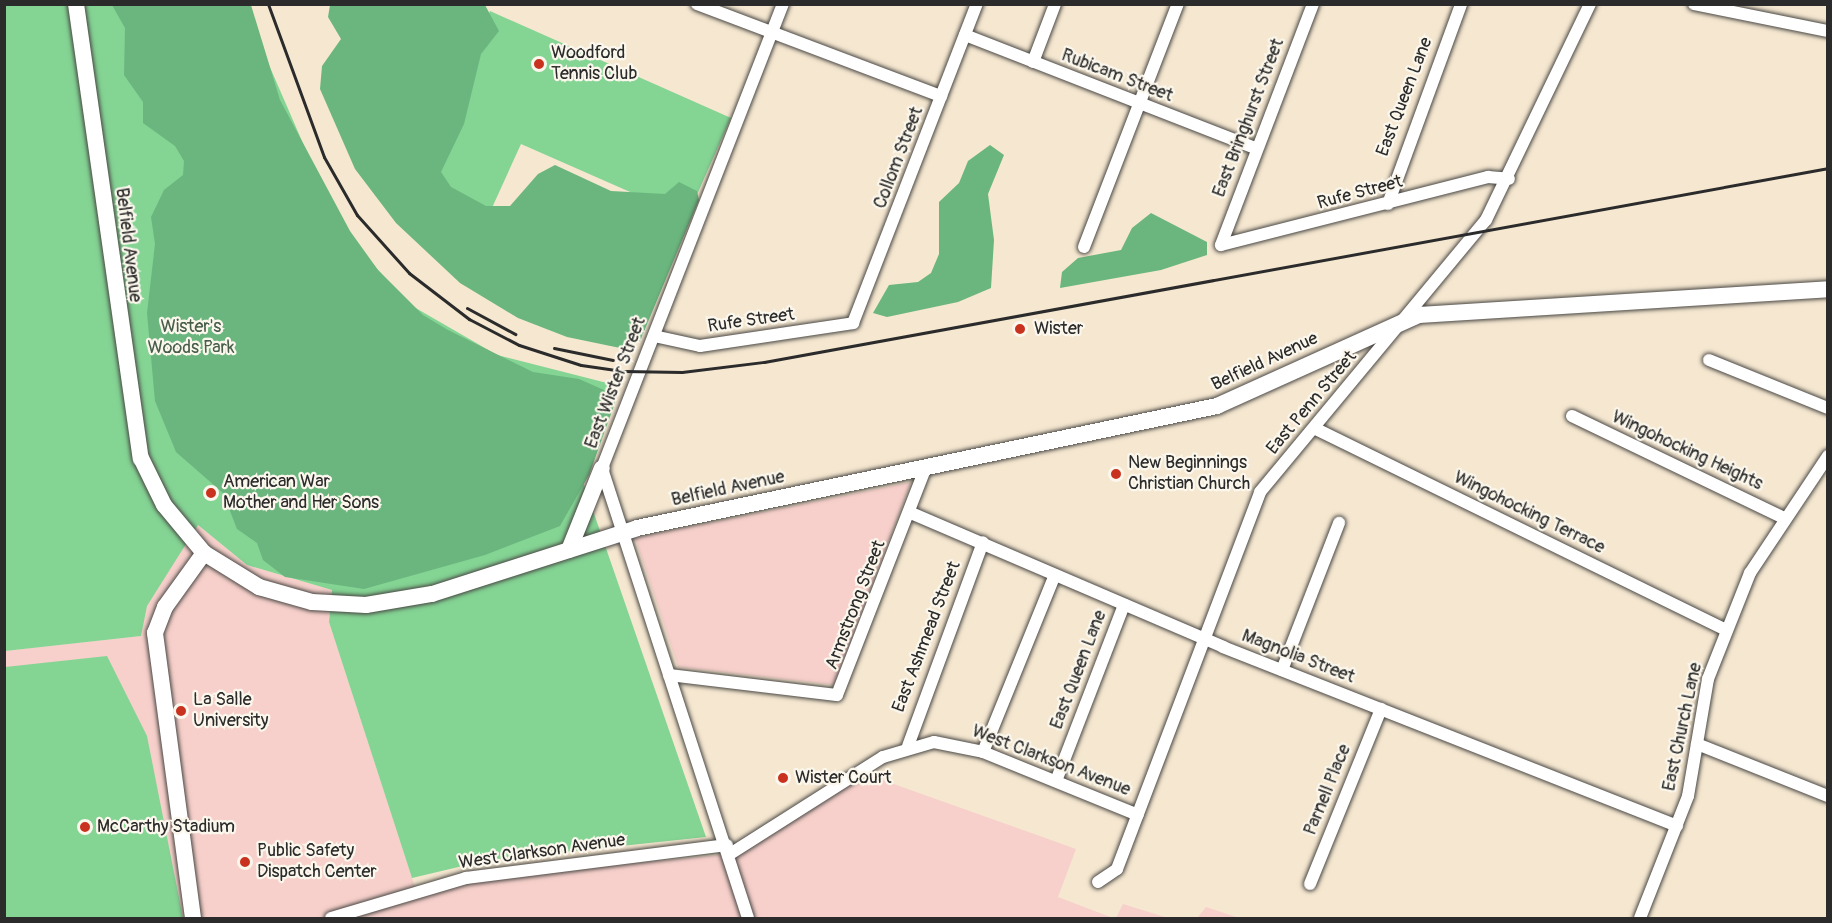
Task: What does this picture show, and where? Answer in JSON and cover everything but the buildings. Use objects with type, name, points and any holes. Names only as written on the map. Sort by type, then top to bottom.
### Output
[{"type":"street","name":"Belfield Avenue","points":[[76,4],[135,440],[164,505],[204,553],[275,593],[347,606],[432,594],[621,532],[1226,404],[1406,318],[1827,289]]},
{"type":"street","points":[[697,4],[941,96]]},
{"type":"street","name":"East Wister Street","points":[[748,918],[728,850],[621,532],[602,468],[783,4]]},
{"type":"street","name":"Collom Street","points":[[853,323],[977,4]]},
{"type":"street","points":[[1033,62],[1055,4]]},
{"type":"street","points":[[1084,247],[1178,4]]},
{"type":"street","name":"East Bringhurst Street","points":[[1221,245],[1313,4]]},
{"type":"street","name":"East Queen Lane","points":[[1388,204],[1461,4]]},
{"type":"street","name":"East Penn Street","points":[[1098,882],[1117,869],[1260,492],[1316,429],[1479,231],[1509,179],[1590,4]]},
{"type":"street","points":[[1694,4],[1827,31]]},
{"type":"street","name":"Rubicam Street","points":[[965,35],[1257,149]]},
{"type":"street","name":"Rufe Street","points":[[1221,245],[1488,177],[1509,179]]},
{"type":"street","name":"Rufe Street","points":[[654,336],[708,345],[853,323]]},
{"type":"street","points":[[1709,360],[1827,408]]},
{"type":"street","name":"Wingohocking Heights","points":[[1572,416],[1786,519]]},
{"type":"street","name":"Wingohocking Terrace","points":[[1316,429],[1726,630]]},
{"type":"street","name":"East Church Lane","points":[[1640,918],[1677,826],[1697,744],[1708,679],[1726,630],[1753,566],[1827,456]]},
{"type":"street","name":"Armstrong Street","points":[[669,675],[837,695],[911,513],[926,467]]},
{"type":"street","points":[[569,550],[602,468]]},
{"type":"street","name":"Magnolia Street","points":[[911,513],[1206,639],[1677,826]]},
{"type":"street","points":[[1282,670],[1339,523]]},
{"type":"street","name":"East Ashmead Street","points":[[908,746],[983,542]]},
{"type":"street","points":[[193,918],[155,633],[165,607],[204,553]]},
{"type":"street","points":[[983,752],[1055,575]]},
{"type":"street","name":"East Queen Lane","points":[[1056,781],[1124,605]]},
{"type":"street","name":"Parnell Place","points":[[1310,884],[1381,709]]},
{"type":"street","name":"West Clarkson Avenue","points":[[331,918],[466,878],[728,850],[908,746],[948,743],[983,752],[1138,815]]},
{"type":"street","points":[[1697,744],[1827,796]]},
{"type":"shaded area","points":[[911,482],[834,685],[678,667],[635,538]]},
{"type":"shaded area","name":"La Salle University","points":[[198,525],[247,565],[332,590],[329,622],[417,893],[461,880],[730,854],[860,772],[1076,849],[1058,897],[1113,918],[5,918],[4,651],[141,636],[146,606]]},
{"type":"shaded area","points":[[1123,904],[1168,918],[1116,918]]},
{"type":"shaded area","points":[[1206,907],[1239,918],[1197,918]]},
{"type":"green space","name":"Wister's Woods Park","points":[[4,5],[250,5],[269,65],[338,224],[407,303],[497,355],[611,384],[582,479],[706,837],[488,860],[412,878],[329,622],[332,590],[247,565],[198,525],[147,606],[141,636],[5,651]]},
{"type":"green space","points":[[112,5],[251,5],[280,100],[350,231],[378,270],[423,315],[448,330],[533,372],[579,379],[613,394],[615,403],[589,475],[560,526],[485,555],[364,589],[285,577],[263,560],[257,543],[237,529],[223,493],[176,452],[155,401],[147,313],[155,244],[151,217],[164,190],[183,175],[184,161],[175,146],[143,123],[143,102],[124,75],[125,28]]},
{"type":"green space","points":[[330,5],[485,5],[499,31],[481,54],[464,124],[441,172],[451,187],[486,206],[510,206],[538,174],[555,165],[611,191],[665,194],[679,182],[697,191],[699,200],[640,341],[625,349],[567,337],[518,318],[460,283],[396,223],[355,169],[320,89],[322,66],[341,39],[328,17]]},
{"type":"green space","name":"Woodford Tennis Club","points":[[490,11],[731,118],[687,217],[521,144],[491,210],[416,177]]},
{"type":"green space","points":[[990,145],[1004,155],[988,194],[994,240],[991,288],[958,302],[887,317],[873,313],[889,285],[918,282],[931,273],[939,254],[939,202],[959,183],[968,161]]},
{"type":"green space","points":[[1151,213],[1207,242],[1207,255],[1161,270],[1060,288],[1062,272],[1078,258],[1121,250],[1132,228]]},
{"type":"green space","name":"McCarthy Stadium","points":[[107,656],[147,736],[183,918],[5,918],[5,667]]},
{"type":"railway","points":[[268,4],[324,157],[357,215],[409,273],[469,319],[519,345],[581,365],[623,371],[682,372],[764,362],[1828,168]]},
{"type":"railway","points":[[467,308],[515,334]]},
{"type":"railway","points":[[554,348],[613,360]]},
{"type":"place","name":"Woodford Tennis Club","points":[[539,64]]},
{"type":"place","name":"Wister","points":[[1020,329]]},
{"type":"place","name":"New Beginnings Christian Church","points":[[1116,474]]},
{"type":"place","name":"American War Mother and Her Sons","points":[[211,493]]},
{"type":"place","name":"La Salle University","points":[[181,711]]},
{"type":"place","name":"Wister Court","points":[[783,778]]},
{"type":"place","name":"McCarthy Stadium","points":[[85,827]]},
{"type":"place","name":"Public Safety Dispatch Center","points":[[245,862]]}]
